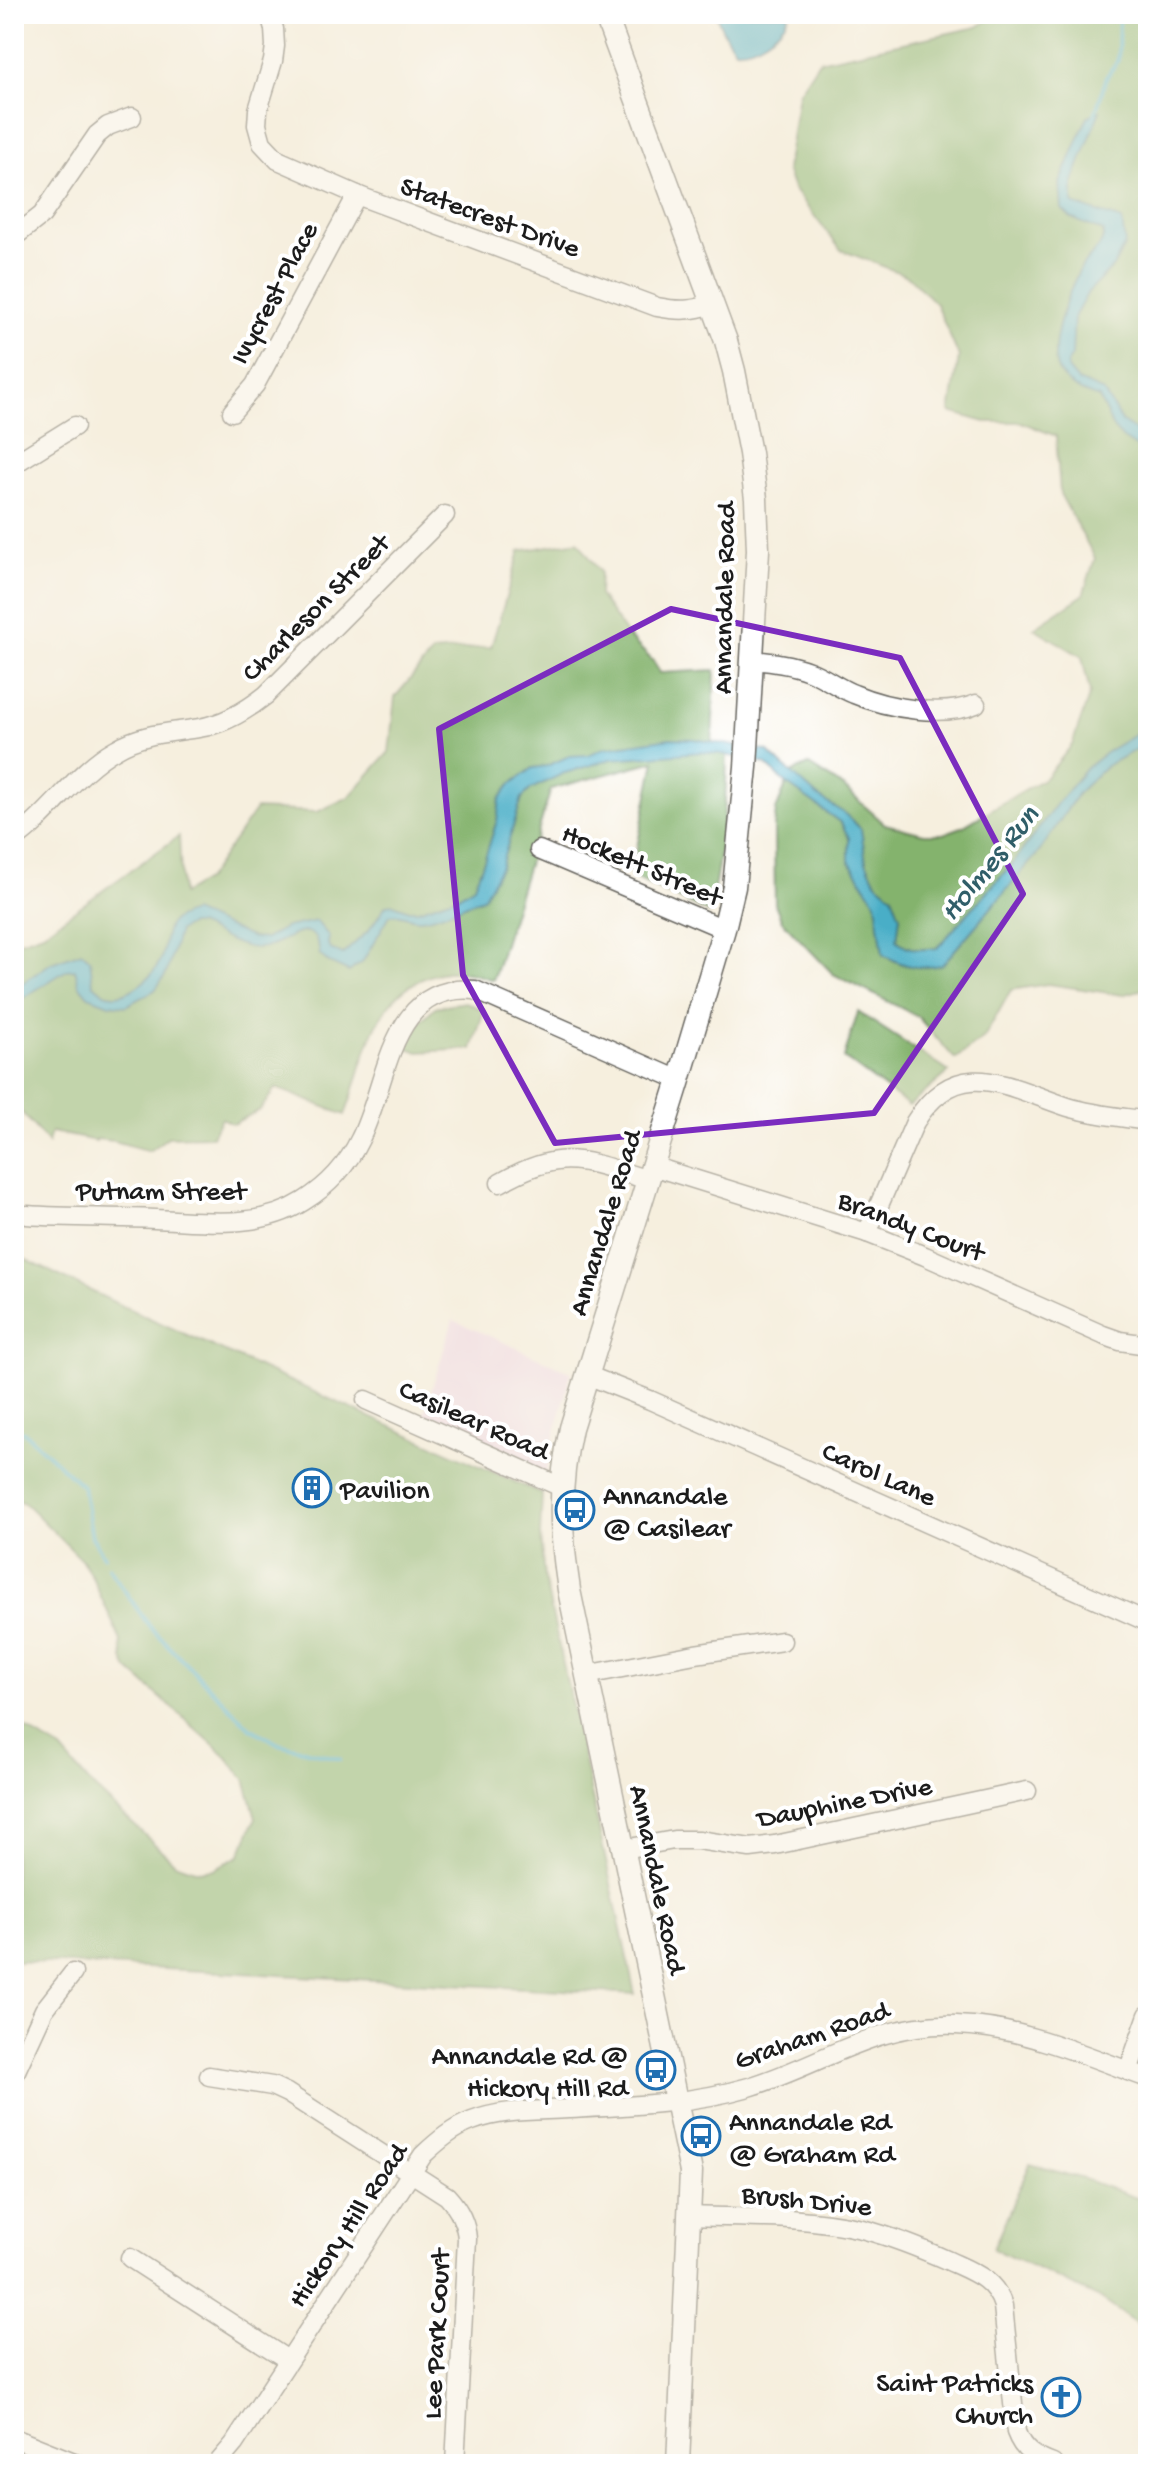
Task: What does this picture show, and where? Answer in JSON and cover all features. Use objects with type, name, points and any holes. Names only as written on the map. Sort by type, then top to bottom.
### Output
[{"type":"main road","name":"Annandale Road","points":[[605,14],[734,371],[756,499],[758,567],[753,660],[734,887],[679,1080],[571,1428],[561,1487],[562,1549],[691,2172],[678,2464]]},
{"type":"street","name":"Statecrest Drive","points":[[270,14],[275,46],[257,125],[262,143],[278,160],[357,195],[657,307],[695,310],[712,304]]},
{"type":"street","points":[[14,237],[42,215],[97,135],[108,126],[132,117]]},
{"type":"street","name":"Ivycrest Place","points":[[232,412],[255,385],[357,195]]},
{"type":"street","points":[[14,464],[75,426]]},
{"type":"street","name":"Charleson Street","points":[[14,840],[114,749],[150,735],[210,726],[251,707],[445,515]]},
{"type":"street","points":[[753,660],[808,670],[850,693],[883,703],[936,712],[954,711],[976,704]]},
{"type":"street","name":"Hockett Street","points":[[539,850],[724,929]]},
{"type":"street","name":"Putnam Street","points":[[27,1215],[238,1222],[275,1215],[303,1202],[340,1172],[360,1140],[401,1028],[418,1005],[458,989],[475,990],[679,1080]]},
{"type":"street","points":[[867,1233],[915,1122],[934,1098],[954,1086],[978,1080],[993,1081],[1069,1107],[1148,1121]]},
{"type":"street","name":"Brandy Court","points":[[500,1183],[541,1163],[560,1159],[650,1173],[867,1233],[1103,1335],[1148,1345]]},
{"type":"street","name":"Carol Lane","points":[[587,1375],[664,1406],[1148,1622]]},
{"type":"street","name":"Casilear Road","points":[[366,1400],[561,1487]]},
{"type":"street","points":[[586,1675],[782,1641]]},
{"type":"street","name":"Dauphine Drive","points":[[624,1849],[674,1840],[698,1840],[731,1847],[775,1845],[1027,1791]]},
{"type":"street","points":[[14,2075],[44,2010],[73,1973]]},
{"type":"street","points":[[1128,2071],[1148,2015]]},
{"type":"street","name":"Graham Road","points":[[678,2101],[749,2087],[872,2037],[926,2026],[954,2025],[1017,2032],[1148,2078]]},
{"type":"street","name":"Lee Park Court","points":[[209,2076],[263,2085],[287,2093],[447,2196],[456,2206],[466,2233],[455,2464]]},
{"type":"street","name":"Hickory Hill Road","points":[[217,2464],[234,2444],[411,2172],[438,2141],[472,2121],[493,2115],[678,2101]]},
{"type":"street","name":"Brush Drive","points":[[689,2216],[823,2223],[858,2228],[914,2246],[982,2276],[1000,2296],[1003,2306],[1016,2432],[1020,2443],[1036,2458],[1053,2464]]},
{"type":"street","points":[[130,2258],[288,2360]]},
{"type":"street","points":[[14,2438],[79,2464]]},
{"type":"highlighted area","points":[[671,609],[900,658],[1023,894],[874,1113],[555,1143],[463,975],[439,729]]},
{"type":"shaded area","points":[[453,1320],[571,1372],[545,1475],[423,1418]]},
{"type":"green space","points":[[998,14],[1148,14],[1148,988],[1122,995],[1048,984],[1011,990],[984,1038],[955,1059],[917,1016],[833,974],[782,921],[775,904],[776,810],[791,773],[809,765],[842,786],[885,824],[924,834],[943,834],[962,827],[1046,777],[1072,745],[1090,693],[1082,657],[1034,628],[1083,595],[1095,558],[1060,494],[1056,436],[1021,422],[985,422],[950,412],[959,357],[936,304],[908,276],[841,250],[793,189],[786,170],[798,93],[819,61],[977,27]]},
{"type":"green space","points":[[578,541],[600,572],[599,595],[626,634],[654,662],[660,673],[715,670],[712,746],[727,754],[722,834],[709,913],[631,876],[655,761],[551,789],[493,980],[460,972],[435,974],[408,987],[393,1000],[372,1035],[345,1115],[276,1088],[260,1110],[233,1124],[221,1118],[212,1136],[168,1137],[149,1151],[114,1141],[96,1141],[51,1132],[48,1143],[17,1107],[14,1108],[14,943],[43,933],[179,836],[182,894],[207,879],[256,809],[317,812],[349,797],[389,752],[395,697],[433,652],[491,647],[520,551]]},
{"type":"green space","points":[[465,1002],[484,1010],[472,1049],[418,1052],[399,1045],[435,1007]]},
{"type":"green space","points":[[858,1012],[949,1072],[909,1106],[844,1058]]},
{"type":"green space","points":[[14,1254],[118,1304],[542,1494],[540,1535],[544,1577],[635,1994],[14,1961],[14,1722],[61,1750],[90,1784],[175,1863],[198,1871],[214,1869],[239,1856],[256,1818],[245,1779],[223,1753],[128,1669],[123,1659],[121,1641],[81,1559],[26,1504],[14,1498]]},
{"type":"green space","points":[[1030,2164],[1148,2202],[1148,2331],[1098,2297],[993,2249]]},
{"type":"water","points":[[716,14],[789,15],[766,40],[751,47],[735,49]]},
{"type":"water","points":[[1100,111],[1073,182],[1073,204],[1122,220],[1125,244],[1113,267],[1088,292],[1074,317],[1072,356],[1067,363],[1078,381],[1104,392],[1121,421],[1148,439],[1148,455],[1122,438],[1113,428],[1099,398],[1070,385],[1058,370],[1055,360],[1055,346],[1067,299],[1079,271],[1099,246],[1104,232],[1071,218],[1062,209],[1060,183],[1088,116]]},
{"type":"water","points":[[1148,727],[1148,743],[1106,766],[1078,793],[1040,851],[942,965],[912,966],[883,955],[876,902],[849,861],[849,838],[841,823],[788,785],[765,764],[701,752],[611,759],[562,774],[531,789],[522,798],[501,866],[483,898],[429,918],[390,915],[363,961],[349,972],[320,955],[317,941],[311,934],[296,934],[267,947],[257,948],[234,943],[197,925],[189,925],[179,931],[166,974],[155,990],[126,1006],[88,996],[79,985],[75,969],[67,970],[14,1004],[14,989],[51,963],[82,952],[90,959],[93,984],[111,995],[128,992],[144,982],[156,968],[170,924],[193,912],[253,938],[265,939],[286,927],[316,921],[329,936],[330,949],[343,954],[369,930],[386,905],[418,910],[458,896],[474,886],[497,820],[500,799],[511,784],[533,768],[604,748],[670,738],[767,751],[817,796],[844,813],[861,829],[866,862],[876,882],[892,895],[900,916],[897,940],[916,949],[937,948],[1013,863],[1086,768]]},
{"type":"waterway","name":"Holmes Run","points":[[1095,114],[1107,76],[1118,60],[1119,14]]},
{"type":"waterway","points":[[14,1430],[24,1432],[83,1487],[92,1537],[104,1556]]},
{"type":"waterway","points":[[108,1567],[150,1627],[250,1728],[279,1744],[340,1759]]},
{"type":"place","name":"Pavilion","points":[[312,1488]]},
{"type":"place","name":"Annandale @ Casilear","points":[[575,1510]]},
{"type":"place","name":"Annandale Rd @ Hickory Hill Rd","points":[[656,2070]]},
{"type":"place","name":"Annandale Rd @ Graham Rd","points":[[701,2136]]},
{"type":"place","name":"Saint Patricks Church","points":[[1061,2397]]}]
